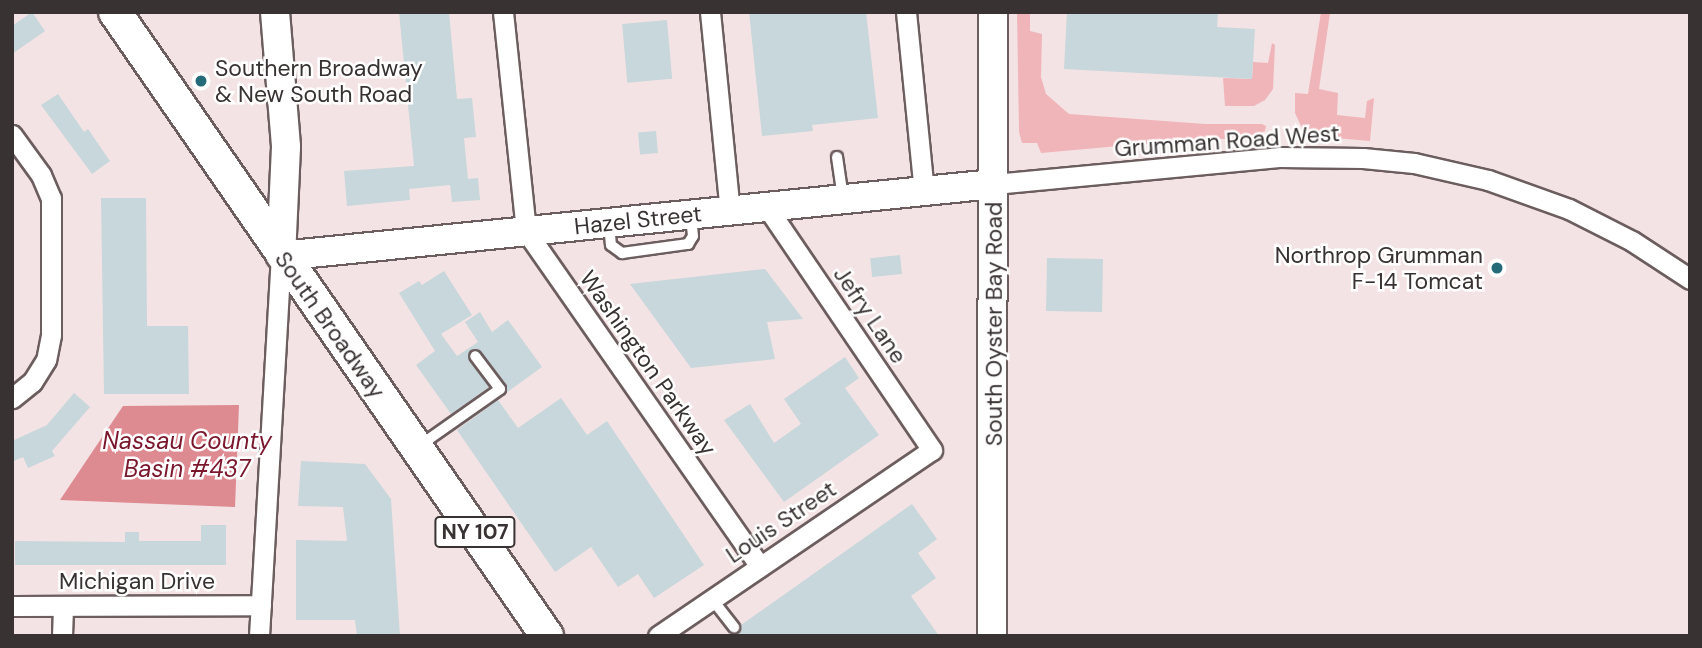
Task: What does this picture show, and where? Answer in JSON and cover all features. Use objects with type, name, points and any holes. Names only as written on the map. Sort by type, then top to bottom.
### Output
[{"type":"main road","name":"South Broadway","points":[[115,12],[281,256],[547,636]]},
{"type":"street","points":[[259,636],[286,147],[275,12]]},
{"type":"street","name":"Washington Parkway","points":[[503,12],[526,231],[761,566]]},
{"type":"street","points":[[709,12],[730,211]]},
{"type":"street","points":[[906,12],[924,191]]},
{"type":"street","name":"South Oyster Bay Road","points":[[992,636],[993,12]]},
{"type":"street","points":[[12,135],[41,175],[51,198],[51,335],[43,364],[25,390],[12,398]]},
{"type":"street","name":"Grumman Road West","points":[[994,184],[1279,157],[1337,156],[1414,163],[1488,180],[1569,209],[1632,241],[1690,279]]},
{"type":"street","name":"Hazel Street","points":[[281,256],[608,223],[659,227],[691,215],[994,184]]},
{"type":"street","name":"Jefry Lane","points":[[767,207],[932,450]]},
{"type":"street","name":"Louis Street","points":[[658,636],[932,450]]},
{"type":"street","name":"Michigan Drive","points":[[12,606],[261,606]]},
{"type":"street","points":[[62,606],[62,636]]},
{"type":"lane","points":[[837,157],[843,199]]},
{"type":"lane","points":[[608,223],[611,245],[622,253],[688,244],[693,236],[691,215]]},
{"type":"lane","points":[[659,227],[661,249]]},
{"type":"lane","points":[[416,448],[500,389],[475,356]]},
{"type":"lane","points":[[712,599],[734,627]]},
{"type":"shaded area","points":[[1017,12],[1030,12],[1030,31],[1042,34],[1041,77],[1046,94],[1069,114],[1205,124],[1262,124],[1266,126],[1265,131],[1243,139],[1197,139],[1041,153],[1037,143],[1022,143],[1019,132]]},
{"type":"shaded area","points":[[1321,12],[1352,12],[1330,13],[1319,89],[1338,93],[1337,115],[1365,118],[1367,101],[1374,98],[1370,141],[1312,136],[1315,134],[1302,128],[1295,113],[1295,93],[1308,94]]},
{"type":"shaded area","points":[[1272,43],[1275,45],[1273,89],[1265,100],[1254,106],[1225,106],[1223,78],[1252,79],[1253,62],[1268,63]]},
{"type":"water","name":"Nassau County Basin #437","points":[[239,405],[235,507],[60,500],[123,406]]},
{"type":"building","points":[[32,12],[45,31],[12,54],[12,26]]},
{"type":"building","points":[[399,12],[449,12],[457,99],[472,98],[476,137],[464,138],[468,179],[478,178],[480,200],[452,202],[450,185],[409,189],[410,200],[347,206],[344,171],[414,166]]},
{"type":"building","points":[[749,12],[866,12],[878,118],[812,125],[813,131],[762,136]]},
{"type":"building","points":[[1067,12],[1218,12],[1217,27],[1255,29],[1252,79],[1064,69]]},
{"type":"building","points":[[667,20],[672,79],[627,83],[622,24]]},
{"type":"building","points":[[58,94],[84,132],[88,129],[110,161],[92,174],[41,105]]},
{"type":"building","points":[[656,131],[658,153],[640,154],[638,133]]},
{"type":"building","points":[[101,198],[146,198],[147,326],[188,326],[189,394],[104,394]]},
{"type":"building","points":[[900,255],[902,274],[872,277],[870,258]]},
{"type":"building","points":[[1047,258],[1103,259],[1102,312],[1046,311]]},
{"type":"building","points":[[765,269],[803,319],[767,322],[775,359],[691,368],[630,284]]},
{"type":"building","points":[[444,271],[472,315],[441,334],[457,356],[478,342],[465,322],[480,312],[492,332],[508,320],[542,367],[506,393],[506,385],[481,352],[471,350],[469,360],[489,387],[451,414],[416,365],[435,351],[399,293],[419,281],[422,285]]},
{"type":"building","points":[[845,357],[859,378],[845,388],[879,435],[784,502],[724,420],[750,404],[774,443],[801,424],[784,399]]},
{"type":"building","points":[[74,393],[90,407],[52,451],[55,456],[28,468],[23,457],[12,462],[12,441],[47,425]]},
{"type":"building","points":[[561,398],[587,435],[607,421],[704,565],[654,598],[638,574],[618,587],[591,547],[555,572],[457,430],[498,400],[518,428]]},
{"type":"building","points":[[301,461],[365,464],[391,499],[400,636],[357,636],[355,620],[296,620],[296,540],[347,541],[343,507],[298,506]]},
{"type":"building","points":[[912,504],[937,539],[918,553],[936,578],[911,596],[939,636],[726,636],[738,633],[741,625]]},
{"type":"building","points":[[201,525],[226,525],[226,565],[15,565],[15,541],[125,542],[125,532],[139,532],[139,541],[201,541]]},
{"type":"place","name":"Southern Broadway & New South Road","points":[[201,81]]},
{"type":"place","name":"Northrop Grumman F-14 Tomcat","points":[[1497,268]]}]
